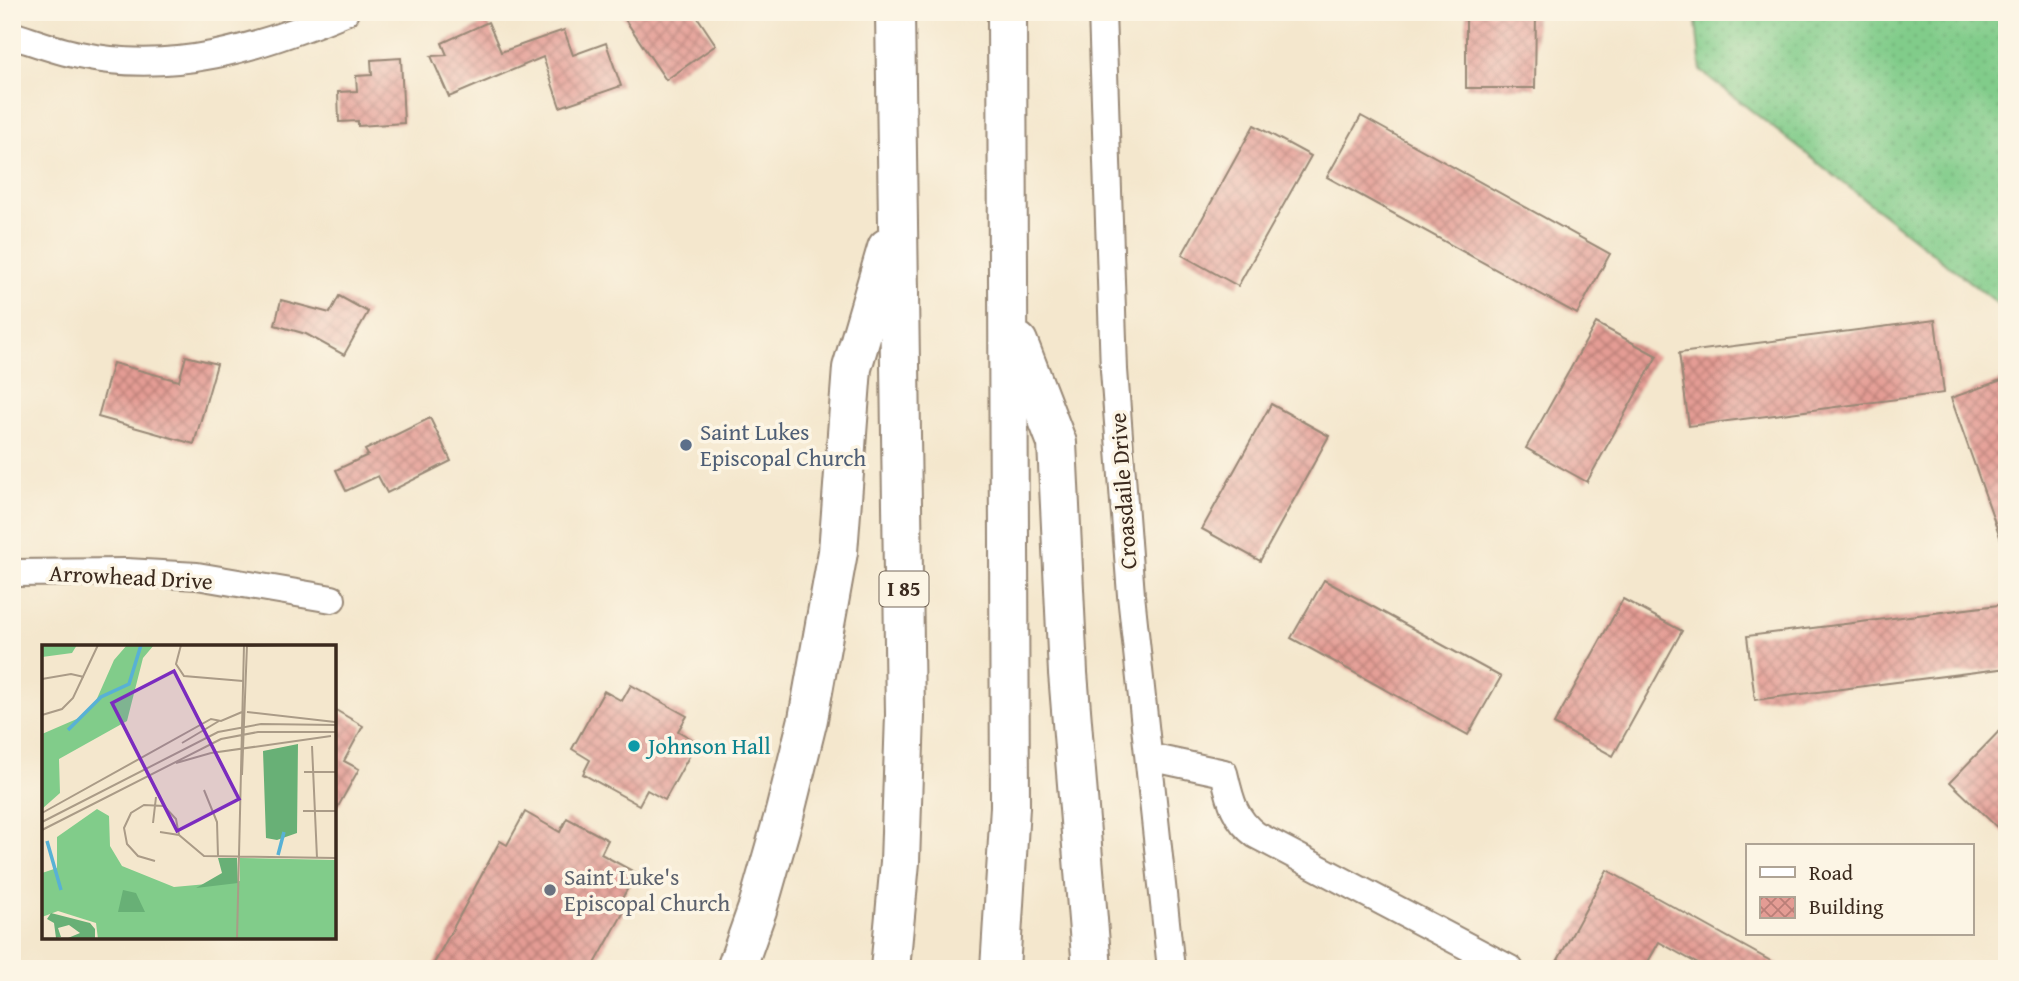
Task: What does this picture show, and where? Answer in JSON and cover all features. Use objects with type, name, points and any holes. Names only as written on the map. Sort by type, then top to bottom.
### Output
[{"type":"highway","name":"I 85","points":[[890,969],[900,862],[905,715],[895,12]]},
{"type":"highway","points":[[1000,969],[1010,807],[1007,12]]},
{"type":"highway","points":[[736,969],[757,910],[782,824],[808,719],[838,552],[852,369],[898,209]]},
{"type":"highway","points":[[1009,319],[1057,443],[1068,673],[1092,969]]},
{"type":"street","points":[[12,35],[79,55],[157,62],[237,51],[290,35],[345,12]]},
{"type":"street","name":"Croasdaile Drive","points":[[1102,12],[1114,369],[1131,595],[1171,969]]},
{"type":"street","name":"Arrowhead Drive","points":[[12,573],[126,572],[197,576],[332,599]]},
{"type":"street","points":[[1149,757],[1224,773],[1231,807],[1244,826],[1256,835],[1510,969]]},
{"type":"green space","points":[[1695,12],[2007,12],[2007,316],[2004,309],[1701,71]]},
{"type":"building","points":[[620,12],[694,12],[716,45],[666,80]]},
{"type":"building","points":[[1466,12],[1536,12],[1535,88],[1466,88]]},
{"type":"building","points":[[488,22],[501,52],[564,30],[573,55],[606,43],[621,86],[560,107],[543,57],[449,97],[431,56],[447,55],[442,43]]},
{"type":"building","points":[[401,58],[404,123],[358,126],[358,121],[339,122],[338,92],[357,91],[356,76],[372,75],[371,60]]},
{"type":"building","points":[[1361,116],[1610,254],[1577,314],[1327,177]]},
{"type":"building","points":[[1254,125],[1311,156],[1238,286],[1182,255]]},
{"type":"building","points":[[339,296],[368,312],[344,355],[306,334],[275,325],[281,300],[330,313]]},
{"type":"building","points":[[1935,320],[1944,393],[1689,426],[1679,353]]},
{"type":"building","points":[[1596,323],[1657,356],[1587,482],[1526,448]]},
{"type":"building","points":[[186,356],[217,364],[194,444],[98,417],[113,363],[179,381]]},
{"type":"building","points":[[2007,378],[2007,547],[2004,548],[1951,398]]},
{"type":"building","points":[[1271,404],[1329,436],[1260,561],[1202,529]]},
{"type":"building","points":[[430,418],[451,461],[387,493],[378,476],[346,491],[336,470],[368,455],[365,450]]},
{"type":"building","points":[[1324,580],[1501,677],[1468,735],[1291,638]]},
{"type":"building","points":[[1623,599],[1682,631],[1613,756],[1554,724]]},
{"type":"building","points":[[2007,604],[2007,668],[1755,700],[1747,636]]},
{"type":"building","name":"Johnson Hall","points":[[631,685],[687,716],[678,731],[697,742],[665,800],[647,790],[639,805],[583,774],[590,760],[572,749],[604,691],[622,701]]},
{"type":"building","points":[[336,710],[363,726],[344,761],[359,769],[336,810]]},
{"type":"building","points":[[2007,723],[2007,837],[1950,782]]},
{"type":"building","name":"Saint Luke's Episcopal Church","points":[[525,812],[560,832],[567,818],[608,840],[601,854],[636,873],[618,906],[625,910],[592,969],[431,969],[500,841],[507,845]]},
{"type":"building","points":[[1607,870],[1785,969],[1707,969],[1659,942],[1644,969],[1553,969]]},
{"type":"place","name":"Saint Lukes Episcopal Church","points":[[686,445]]},
{"type":"place","name":"Johnson Hall","points":[[634,746]]},
{"type":"place","name":"Saint Luke's Episcopal Church","points":[[550,890]]}]
